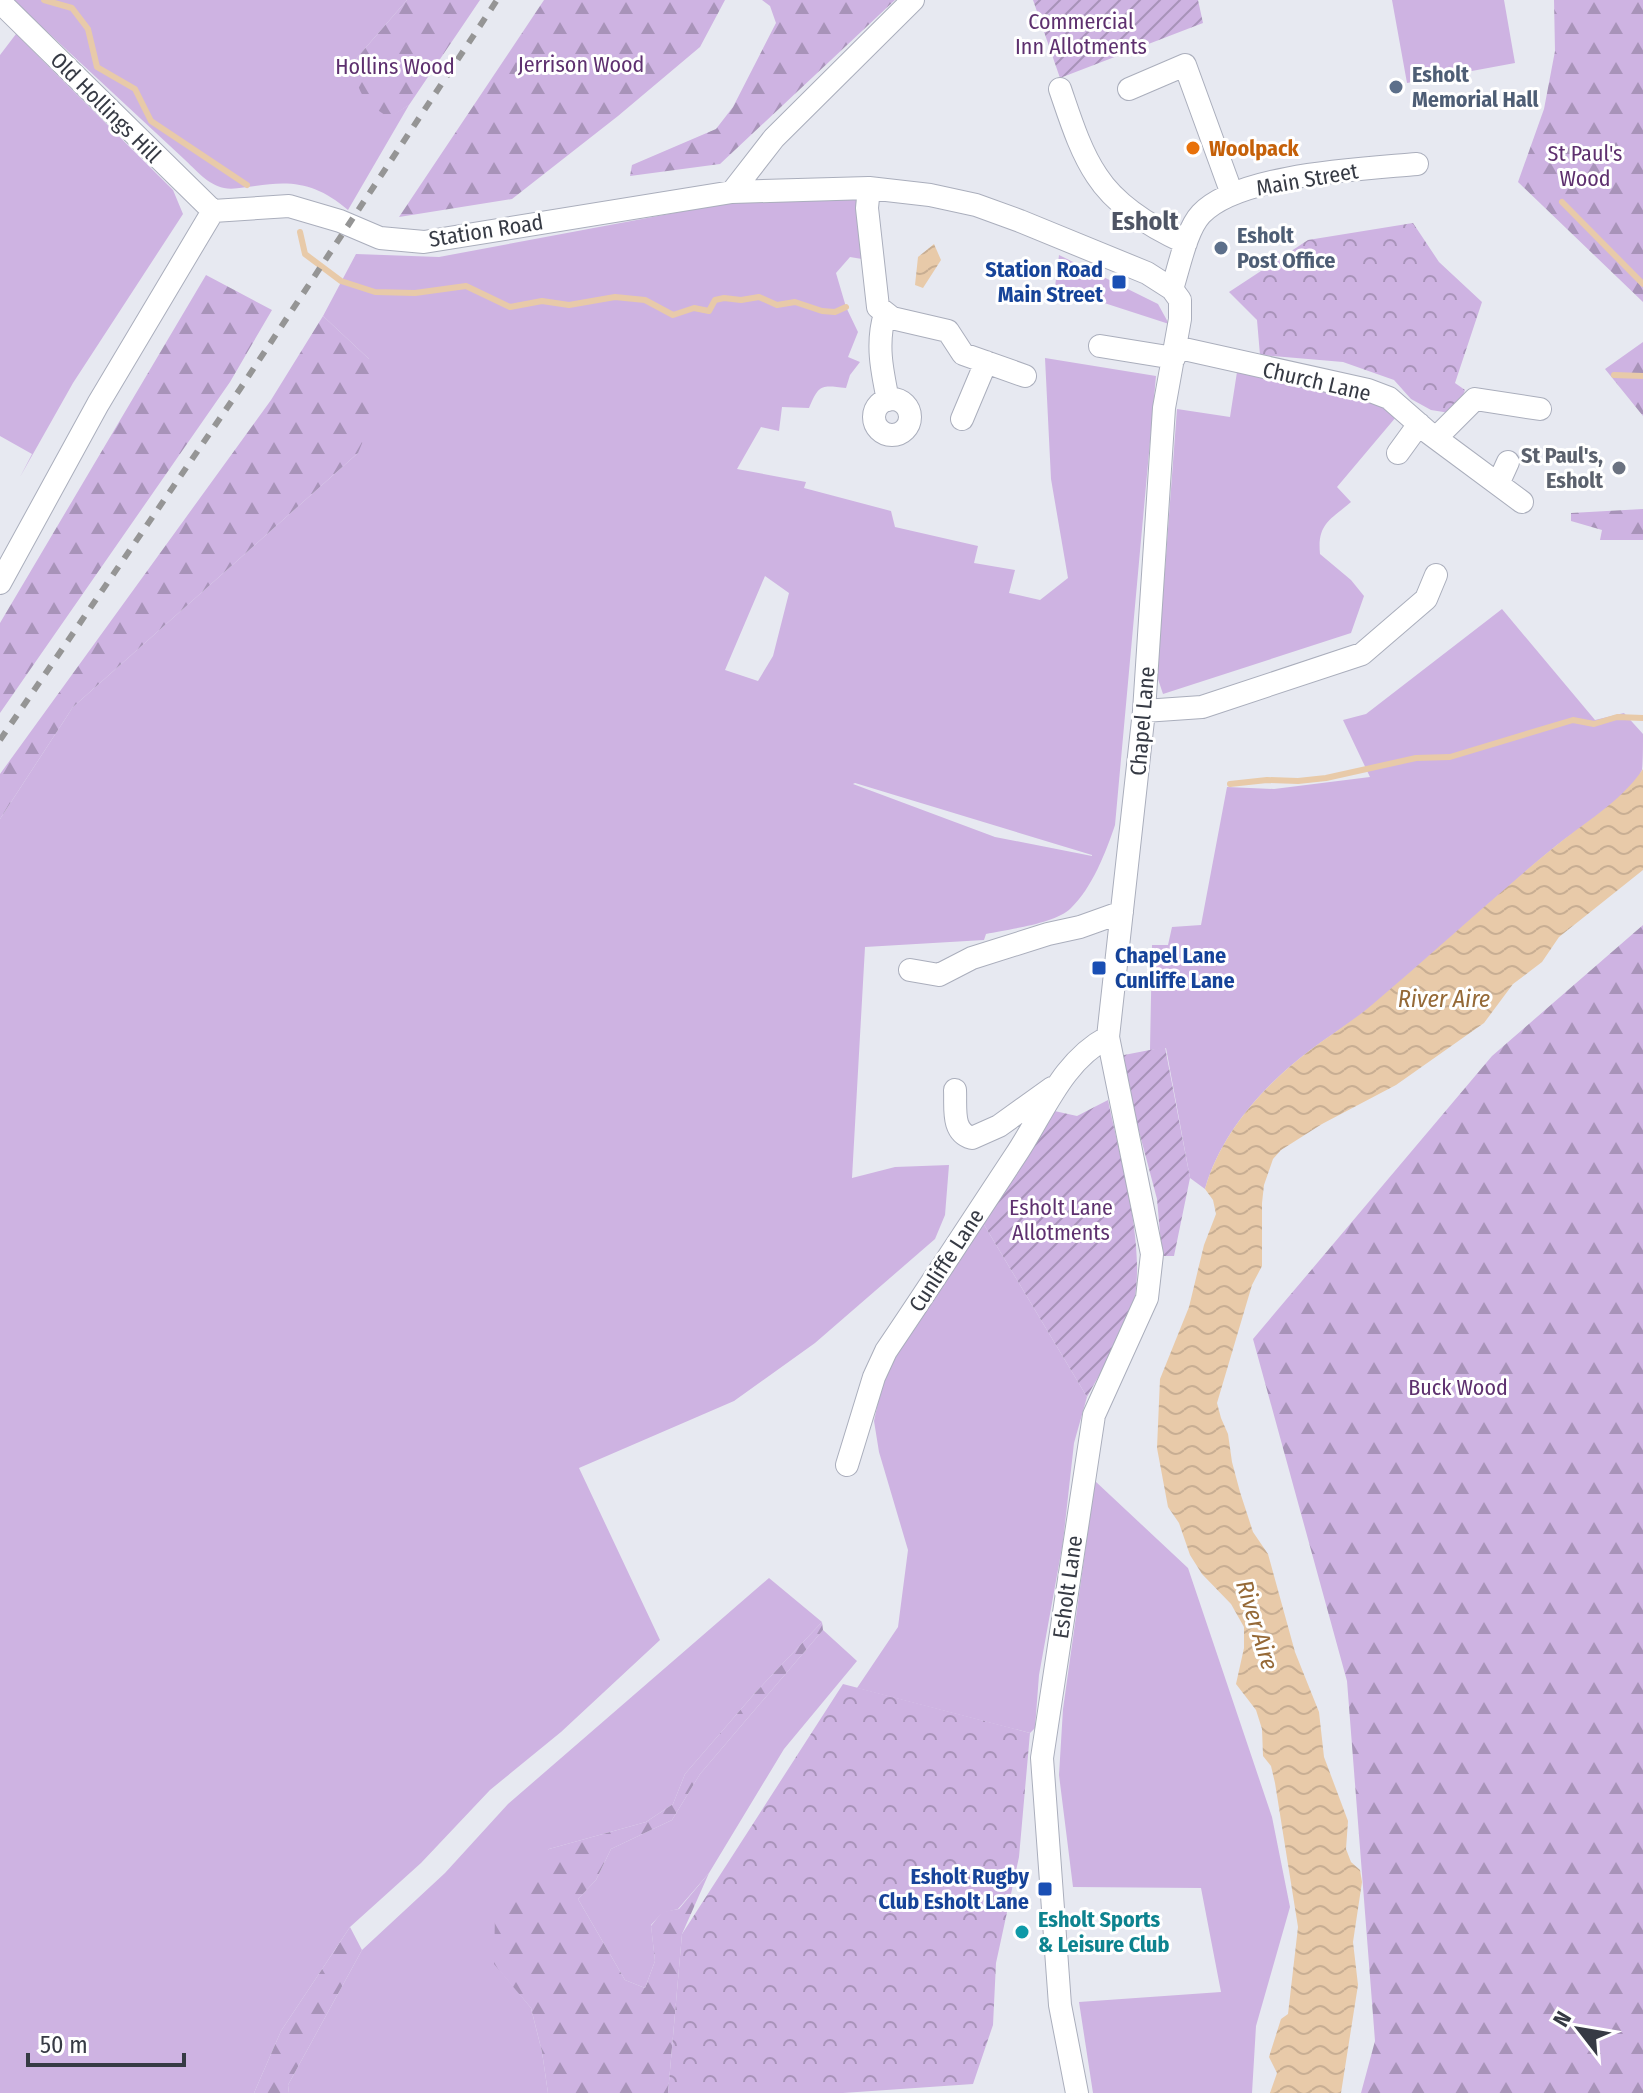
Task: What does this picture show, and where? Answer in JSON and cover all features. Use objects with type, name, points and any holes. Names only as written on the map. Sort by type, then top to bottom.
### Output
[{"type":"street","points":[[732,192],[774,138],[913,0]]},
{"type":"street","name":"Old Hollings Hill","points":[[0,2],[213,211]]},
{"type":"street","points":[[1129,89],[1185,65],[1232,194]]},
{"type":"street","points":[[1060,89],[1097,176],[1123,206],[1165,234],[1186,243]]},
{"type":"street","name":"Main Street","points":[[1174,352],[1180,300],[1172,289],[1186,243],[1201,214],[1232,194],[1272,182],[1417,164]]},
{"type":"street","points":[[869,188],[867,208],[878,307],[885,314],[948,331],[963,354],[1025,376]]},
{"type":"street","name":"Station Road","points":[[213,211],[289,206],[340,221],[380,238],[424,242],[732,192],[869,188],[930,195],[976,205],[1147,273],[1172,289]]},
{"type":"street","points":[[0,583],[98,404],[213,211]]},
{"type":"street","points":[[885,314],[881,328],[881,363],[888,400]]},
{"type":"street","name":"Church Lane","points":[[1100,346],[1174,352],[1368,390],[1389,398],[1522,502]]},
{"type":"street","name":"Chapel Lane","points":[[1120,1094],[1108,1037],[1144,711],[1164,408],[1174,352]]},
{"type":"street","points":[[962,419],[986,362]]},
{"type":"street","points":[[1398,453],[1475,399],[1540,409]]},
{"type":"street","points":[[1498,484],[1508,462]]},
{"type":"street","points":[[1144,711],[1202,707],[1362,654],[1426,599],[1436,575]]},
{"type":"street","points":[[910,970],[939,975],[972,958],[1122,912]]},
{"type":"street","name":"Cunliffe Lane","points":[[847,1465],[874,1377],[886,1351],[1016,1155],[1060,1082],[1080,1054],[1108,1037]]},
{"type":"street","points":[[955,1090],[957,1127],[960,1133],[972,1138],[999,1126],[1060,1082]]},
{"type":"street","name":"Esholt Lane","points":[[1077,2093],[1060,2005],[1042,1758],[1094,1415],[1147,1298],[1149,1284],[1152,1254],[1120,1094]]},
{"type":"green space","points":[[13,0],[407,0],[355,60],[389,117],[409,105],[348,210],[326,194],[293,184],[224,188],[202,176]]},
{"type":"green space","name":"Hollins Wood","points":[[407,0],[480,0],[409,105],[389,118],[362,95],[355,60]]},
{"type":"green space","name":"Jerrison Wood","points":[[544,0],[725,0],[700,47],[512,199],[399,217]]},
{"type":"green space","points":[[762,0],[895,0],[720,164],[630,176],[632,165],[716,129],[733,107],[776,23],[770,6]]},
{"type":"green space","name":"Commercial Inn Allotments","points":[[1033,0],[1198,0],[1203,23],[1060,78]]},
{"type":"green space","points":[[1392,0],[1504,0],[1515,63],[1407,83]]},
{"type":"green space","name":"St Paul's Wood","points":[[1554,0],[1643,0],[1643,302],[1518,182],[1544,109],[1555,51]]},
{"type":"green space","points":[[16,34],[173,190],[183,214],[73,383],[20,477],[32,454],[0,436],[0,55]]},
{"type":"green space","points":[[859,198],[862,259],[850,257],[836,273],[846,307],[858,332],[848,357],[860,362],[850,375],[846,388],[822,388],[815,394],[809,408],[782,407],[779,431],[761,427],[737,469],[806,482],[804,488],[891,511],[895,527],[978,546],[974,563],[1015,570],[1009,593],[1040,600],[1068,578],[1051,479],[1045,358],[1156,376],[1115,825],[1107,847],[1092,880],[1079,900],[1064,914],[1031,925],[986,934],[984,940],[865,947],[852,1178],[895,1167],[949,1165],[945,1215],[935,1239],[815,1343],[734,1401],[579,1468],[660,1640],[561,1732],[490,1790],[421,1863],[350,1927],[281,2031],[254,2093],[0,2093],[0,819],[73,707],[358,453],[369,359],[323,316],[356,254],[439,257],[749,199]],"holes":[[[765,576],[789,593],[773,656],[758,681],[725,670]],[[855,783],[1092,855],[1092,856],[995,837]]]},
{"type":"green space","points":[[1413,223],[1439,262],[1482,302],[1455,383],[1465,390],[1456,414],[1431,410],[1411,399],[1394,380],[1343,362],[1260,355],[1257,320],[1229,292],[1308,240]]},
{"type":"green space","points":[[1059,255],[1158,304],[1169,324],[1055,287]]},
{"type":"green space","points":[[206,275],[272,310],[230,382],[0,713],[0,623]]},
{"type":"green space","points":[[323,316],[369,359],[373,417],[358,453],[73,707],[0,819],[0,774],[271,400]]},
{"type":"green space","points":[[1643,342],[1643,416],[1605,369]]},
{"type":"green space","points":[[1237,372],[1381,405],[1396,417],[1337,487],[1351,502],[1331,518],[1321,536],[1320,554],[1351,580],[1364,596],[1351,633],[1163,694],[1157,676],[1177,409],[1230,417]]},
{"type":"green space","points":[[1643,509],[1643,540],[1600,540],[1602,530],[1571,521],[1571,513]]},
{"type":"green space","points":[[1502,609],[1595,720],[1624,713],[1643,734],[1642,770],[1615,802],[1551,850],[1373,1005],[1276,1079],[1233,1130],[1212,1168],[1205,1189],[1190,1178],[1166,1048],[1150,1050],[1152,945],[1168,945],[1172,927],[1201,925],[1227,787],[1274,789],[1370,777],[1343,720],[1366,714]]},
{"type":"green space","name":"Buck Wood","points":[[1643,925],[1643,2093],[1361,2093],[1375,2041],[1347,1681],[1253,1339],[1492,1056]]},
{"type":"green space","points":[[1165,1047],[1190,1178],[1174,1256],[1162,1256],[1157,1199],[1119,1056]]},
{"type":"green space","name":"Esholt Lane Allotments","points":[[1108,1100],[1130,1201],[1137,1279],[1126,1326],[1087,1397],[980,1218],[1050,1110],[1077,1116]]},
{"type":"green space","points":[[980,1218],[1087,1397],[1074,1443],[1063,1542],[1039,1675],[1035,1728],[1030,1733],[857,1688],[898,1627],[908,1550],[879,1452],[874,1421],[879,1398],[886,1375],[924,1306]]},
{"type":"green space","points":[[1095,1481],[1188,1568],[1272,1817],[1290,1907],[1256,2026],[1252,2093],[1093,2093],[1079,2002],[1221,1992],[1201,1888],[1073,1887],[1059,1775],[1063,1709]]},
{"type":"green space","points":[[769,1578],[822,1622],[685,1774],[673,1804],[646,1822],[549,1849],[494,1963],[531,2008],[548,2093],[289,2093],[288,2085],[362,1950],[445,1873],[508,1804]]},
{"type":"green space","points":[[822,1622],[823,1630],[700,1774],[672,1820],[611,1849],[596,1880],[578,1899],[625,1980],[645,1988],[655,1961],[651,1926],[662,1912],[679,1909],[709,1873],[682,1934],[668,2093],[548,2093],[531,2008],[494,1964],[495,1914],[549,1849],[646,1822],[673,1804],[685,1774]]},
{"type":"green space","points":[[823,1630],[857,1661],[784,1749],[709,1873],[678,1909],[662,1913],[651,1925],[655,1961],[645,1988],[625,1980],[578,1899],[596,1880],[611,1849],[672,1820],[700,1774]]},
{"type":"green space","points":[[843,1684],[1030,1733],[1019,1857],[996,1963],[993,2025],[973,2084],[843,2093],[668,2093],[682,1934]]},
{"type":"green space","points":[[350,1927],[362,1950],[288,2085],[289,2093],[254,2093],[281,2031]]},
{"type":"water","points":[[934,244],[941,260],[923,288],[915,285],[918,257]]},
{"type":"water","name":"River Aire","points":[[1643,769],[1643,870],[1559,937],[1542,962],[1513,984],[1484,1023],[1396,1085],[1322,1124],[1281,1150],[1273,1159],[1264,1185],[1262,1266],[1252,1285],[1217,1403],[1253,1532],[1268,1554],[1295,1652],[1319,1712],[1324,1757],[1348,1821],[1346,1849],[1351,1862],[1360,1870],[1362,1882],[1353,1942],[1358,1985],[1341,2093],[1270,2093],[1277,2073],[1269,2057],[1281,2019],[1288,2014],[1298,1927],[1275,1783],[1271,1766],[1263,1756],[1262,1729],[1256,1710],[1236,1684],[1244,1648],[1244,1627],[1231,1604],[1202,1574],[1190,1555],[1179,1523],[1168,1507],[1157,1448],[1160,1379],[1189,1307],[1204,1245],[1216,1214],[1213,1200],[1205,1189],[1212,1168],[1233,1130],[1276,1079],[1373,1004],[1529,868],[1612,802]]},
{"type":"waterway","points":[[44,0],[72,8],[88,29],[97,67],[135,89],[151,121],[247,185]]},
{"type":"waterway","points":[[1562,202],[1643,284]]},
{"type":"waterway","points":[[300,232],[305,254],[341,281],[375,292],[415,293],[466,286],[510,307],[542,301],[569,305],[615,297],[645,300],[673,315],[694,308],[709,311],[715,300],[724,298],[741,300],[759,297],[777,305],[795,302],[835,312],[846,307]]},
{"type":"waterway","points":[[1614,375],[1643,376]]},
{"type":"waterway","points":[[1230,784],[1326,778],[1416,758],[1450,757],[1573,720],[1594,724],[1617,717],[1643,718]]},
{"type":"railway","points":[[0,740],[240,389],[497,0]]},
{"type":"place","name":"Esholt Memorial Hall","points":[[1396,87]]},
{"type":"place","name":"Woolpack","points":[[1193,148]]},
{"type":"place","name":"Esholt Post Office","points":[[1221,248]]},
{"type":"place","name":"Station Road Main Street","points":[[1119,282]]},
{"type":"place","name":"St Paul's, Esholt","points":[[1619,468]]},
{"type":"place","name":"Chapel Lane Cunliffe Lane","points":[[1099,968]]},
{"type":"place","name":"Esholt Rugby Club Esholt Lane","points":[[1045,1889]]},
{"type":"place","name":"Esholt Sports & Leisure Club","points":[[1022,1932]]},
{"type":"district","name":"Esholt","points":[[1145,221]]}]
